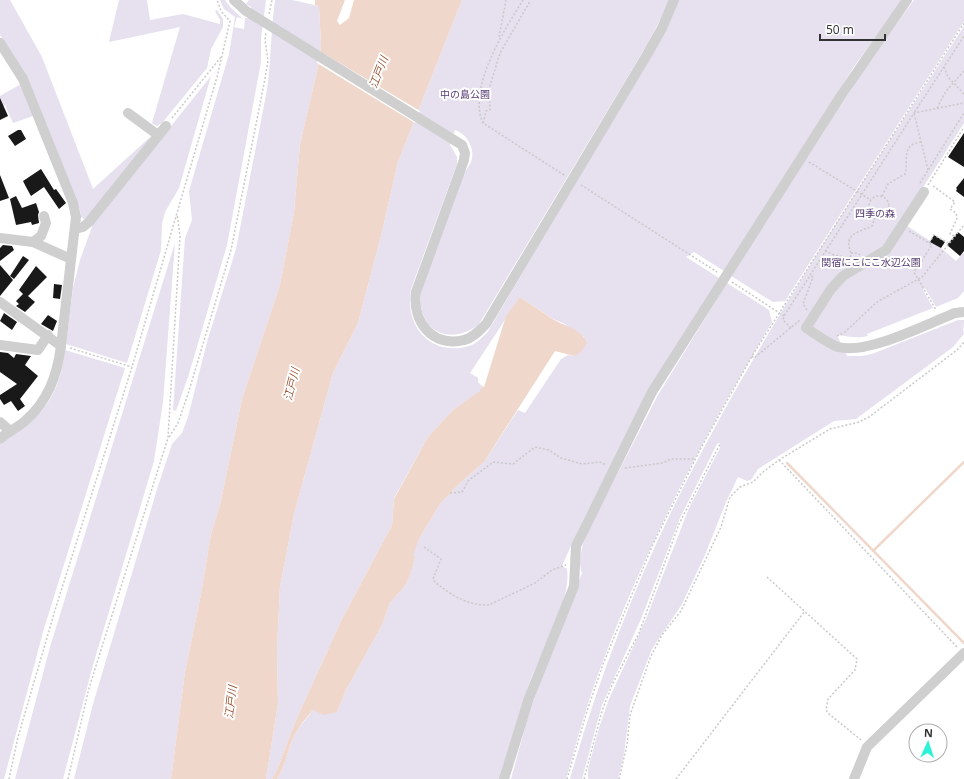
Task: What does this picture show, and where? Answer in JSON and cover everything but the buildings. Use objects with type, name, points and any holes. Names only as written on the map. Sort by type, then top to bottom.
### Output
[{"type":"street","points":[[234,0],[246,10],[462,146],[465,153],[464,160],[416,292],[415,304],[420,322],[427,331],[434,336],[445,340],[456,341],[465,340],[478,332],[486,324],[651,46],[674,0]]},
{"type":"street","points":[[504,779],[529,698],[574,586],[576,546],[652,392],[842,94],[907,0]]},
{"type":"street","points":[[0,43],[23,79],[73,203],[76,217],[64,346],[53,384],[41,406],[24,422],[0,439]]},
{"type":"street","points":[[128,112],[158,136]]},
{"type":"street","points":[[75,229],[83,227],[90,222],[166,126]]},
{"type":"street","points":[[922,188],[886,250],[842,276],[831,289],[806,328],[837,346],[859,348],[879,343],[956,313],[964,312]]},
{"type":"street","points":[[33,242],[41,236],[46,223],[44,216]]},
{"type":"street","points":[[0,238],[33,242],[71,259]]},
{"type":"street","points":[[0,302],[64,346]]},
{"type":"street","points":[[0,344],[38,350],[48,335]]},
{"type":"street","points":[[0,422],[10,431]]},
{"type":"street","points":[[854,779],[867,747],[964,654]]},
{"type":"path","points":[[9,779],[18,737],[55,610],[132,367],[221,57],[230,21],[222,11],[217,0]]},
{"type":"path","points":[[269,17],[272,0]]},
{"type":"path","points":[[506,0],[498,38],[489,60],[483,82],[479,110],[483,123],[570,178]]},
{"type":"path","points":[[498,38],[523,0]]},
{"type":"path","points":[[483,123],[486,111],[490,110],[489,89],[500,53],[529,3],[529,0]]},
{"type":"path","points":[[567,779],[586,711],[603,664],[654,544],[695,459],[752,356],[964,23]]},
{"type":"path","points":[[168,438],[178,423],[188,394],[231,250],[268,61],[265,40],[266,32]]},
{"type":"path","points":[[791,328],[783,320],[784,316],[964,36]]},
{"type":"path","points":[[166,126],[221,57]]},
{"type":"path","points":[[944,67],[946,74],[964,94]]},
{"type":"path","points":[[937,108],[953,82],[964,71]]},
{"type":"path","points":[[914,113],[964,103]]},
{"type":"path","points":[[914,113],[928,171]]},
{"type":"path","points":[[922,188],[928,171],[964,113]]},
{"type":"path","points":[[922,188],[964,128]]},
{"type":"path","points":[[882,196],[888,184],[905,174],[908,148],[912,144],[922,142]]},
{"type":"path","points":[[802,158],[871,200]]},
{"type":"path","points":[[577,183],[717,272]]},
{"type":"path","points":[[933,186],[955,202],[950,209],[956,213],[958,218],[950,234],[954,236]]},
{"type":"path","points":[[876,196],[882,196],[889,204],[888,210],[883,215],[876,215],[870,209],[871,200],[876,196]]},
{"type":"path","points":[[888,210],[898,216],[902,212]]},
{"type":"path","points":[[68,779],[89,688],[168,438],[180,236],[177,213]]},
{"type":"path","points":[[852,253],[848,246],[849,238],[857,232],[872,226],[876,215]]},
{"type":"path","points":[[837,336],[845,332],[877,302],[918,279],[964,225]]},
{"type":"path","points":[[906,229],[932,245],[914,272],[936,310]]},
{"type":"path","points":[[929,243],[934,235],[948,243]]},
{"type":"path","points":[[825,251],[834,255],[849,258]]},
{"type":"path","points":[[849,258],[850,263],[861,256],[858,253],[852,253]]},
{"type":"path","points":[[849,258],[852,253]]},
{"type":"path","points":[[807,310],[803,304],[813,277],[810,275]]},
{"type":"path","points":[[731,281],[784,316]]},
{"type":"path","points":[[804,314],[810,308]]},
{"type":"path","points":[[752,356],[754,358],[791,328],[802,317]]},
{"type":"path","points":[[619,779],[628,745],[630,715],[651,656],[662,635],[681,611],[721,527],[730,497],[740,487],[753,482],[779,460],[830,429],[859,422],[869,417],[957,350],[964,342]]},
{"type":"path","points":[[64,346],[132,367]]},
{"type":"path","points":[[584,779],[602,711],[612,685],[638,633],[679,524],[720,444]]},
{"type":"path","points":[[450,493],[462,492],[468,481],[493,462],[513,464],[535,447],[549,450],[561,458],[582,464],[600,462],[615,467],[625,468],[662,463],[671,459],[695,459]]},
{"type":"path","points":[[779,460],[964,654]]},
{"type":"path","points":[[424,547],[441,559],[433,579],[435,582],[469,604],[489,605],[535,583],[552,570],[575,563]]},
{"type":"path","points":[[767,577],[857,659],[855,670],[828,699],[826,710],[867,747]]},
{"type":"path","points":[[676,779],[805,611]]},
{"type":"green space","points":[[0,0],[10,0],[42,57],[93,189],[149,138],[150,141],[85,220],[81,217],[74,194],[26,76],[0,35]]},
{"type":"green space","points":[[119,0],[147,0],[150,20],[183,14],[220,24],[220,20],[215,11],[217,10],[223,19],[223,27],[211,49],[207,68],[162,123],[157,126],[152,123],[180,27],[109,42]]},
{"type":"green space","points":[[220,0],[225,0],[243,19],[237,17],[234,27],[244,29],[245,18],[249,18],[251,7],[246,4],[249,0],[266,0],[261,38],[261,62],[227,245],[188,377],[176,411],[173,410],[185,238],[192,220],[189,191],[229,54],[235,17],[224,9]]},
{"type":"green space","points":[[275,0],[292,0],[319,6],[321,46],[318,67],[300,144],[294,212],[280,285],[242,399],[220,505],[211,534],[201,594],[185,672],[171,779],[74,779],[93,704],[158,486],[172,444],[182,433],[188,417],[207,342],[236,249],[267,90]]},
{"type":"green space","name":"中の島公園","points":[[462,0],[670,0],[648,43],[479,324],[470,330],[453,335],[436,331],[424,317],[421,307],[421,291],[462,176],[470,164],[472,157],[471,147],[467,138],[455,130],[450,145],[457,157],[457,164],[411,289],[410,303],[412,316],[417,327],[424,336],[433,343],[445,348],[458,348],[472,345],[487,333],[667,28],[679,0],[903,0],[853,68],[724,271],[694,252],[686,257],[719,278],[657,384],[597,492],[562,566],[567,569],[565,596],[554,628],[528,687],[517,721],[502,779],[277,779],[295,735],[300,726],[313,710],[337,712],[346,690],[382,625],[390,603],[405,586],[411,573],[415,557],[412,555],[419,539],[440,504],[458,485],[484,462],[518,410],[525,413],[561,359],[568,355],[574,356],[584,337],[520,297],[470,373],[478,378],[478,382],[482,386],[481,391],[453,410],[428,437],[394,498],[392,525],[341,621],[296,720],[277,770],[272,779],[266,779],[278,704],[277,649],[280,587],[294,514],[333,373],[358,323],[381,236],[398,162]]},
{"type":"green space","points":[[914,0],[964,0],[964,21],[785,301],[773,302],[731,276],[868,63]]},
{"type":"green space","points":[[964,26],[964,123],[901,222],[941,248],[956,261],[964,252],[964,291],[958,298],[936,307],[925,288],[923,290],[933,308],[867,334],[868,336],[856,337],[837,335],[847,356],[862,356],[872,354],[958,320],[964,320],[964,329],[962,322],[964,334],[953,347],[856,419],[834,421],[758,469],[751,480],[747,481],[738,477],[726,502],[705,555],[682,604],[652,649],[630,706],[624,754],[618,779],[588,779],[588,769],[599,728],[609,699],[646,619],[689,508],[720,448],[720,443],[717,444],[680,518],[641,619],[602,705],[582,779],[570,779],[605,669],[648,562],[681,492],[746,372],[816,255]]},
{"type":"green space","points":[[211,76],[179,188],[165,212],[162,224],[161,250],[127,363],[66,344],[73,288],[80,260],[93,224]]},
{"type":"green space","points":[[21,84],[33,116],[13,123],[5,105],[0,107],[0,96]]},
{"type":"green space","points":[[175,243],[163,402],[154,461],[93,665],[63,779],[15,779],[50,647]]},
{"type":"green space","points":[[727,283],[769,310],[772,322],[701,448],[657,533],[637,577],[596,680],[582,722],[566,779],[511,779],[528,717],[544,669],[582,573],[580,557],[588,531],[658,395]]},
{"type":"green space","points":[[65,350],[125,368],[43,632],[4,779],[0,779],[0,444],[33,419],[52,397],[62,369]]},
{"type":"water","name":"江戸川","points":[[315,0],[345,0],[337,21],[340,25],[349,18],[354,0],[462,0],[398,162],[381,236],[358,323],[333,373],[294,514],[280,587],[277,649],[278,704],[266,779],[171,779],[185,672],[201,594],[211,534],[220,505],[242,399],[280,285],[294,212],[300,144],[318,67],[321,46],[319,6],[315,5]]},
{"type":"water","points":[[520,297],[551,318],[581,334],[587,343],[581,352],[574,356],[555,351],[484,462],[458,485],[440,504],[419,539],[413,555],[415,557],[411,573],[405,586],[390,603],[382,625],[346,690],[337,712],[324,715],[313,710],[301,724],[295,735],[277,779],[272,779],[277,770],[296,720],[341,621],[392,525],[394,499],[428,437],[453,410],[480,391],[482,386],[484,387],[506,316]]},
{"type":"pier","points":[[318,50],[420,111],[415,123],[317,63]]},
{"type":"waterway","points":[[873,551],[964,462]]},
{"type":"waterway","points":[[787,463],[964,643]]},
{"type":"park label","name":"四季の森","points":[[875,213]]},
{"type":"park label","name":"関宿にこにこ水辺公園","points":[[871,262]]}]
